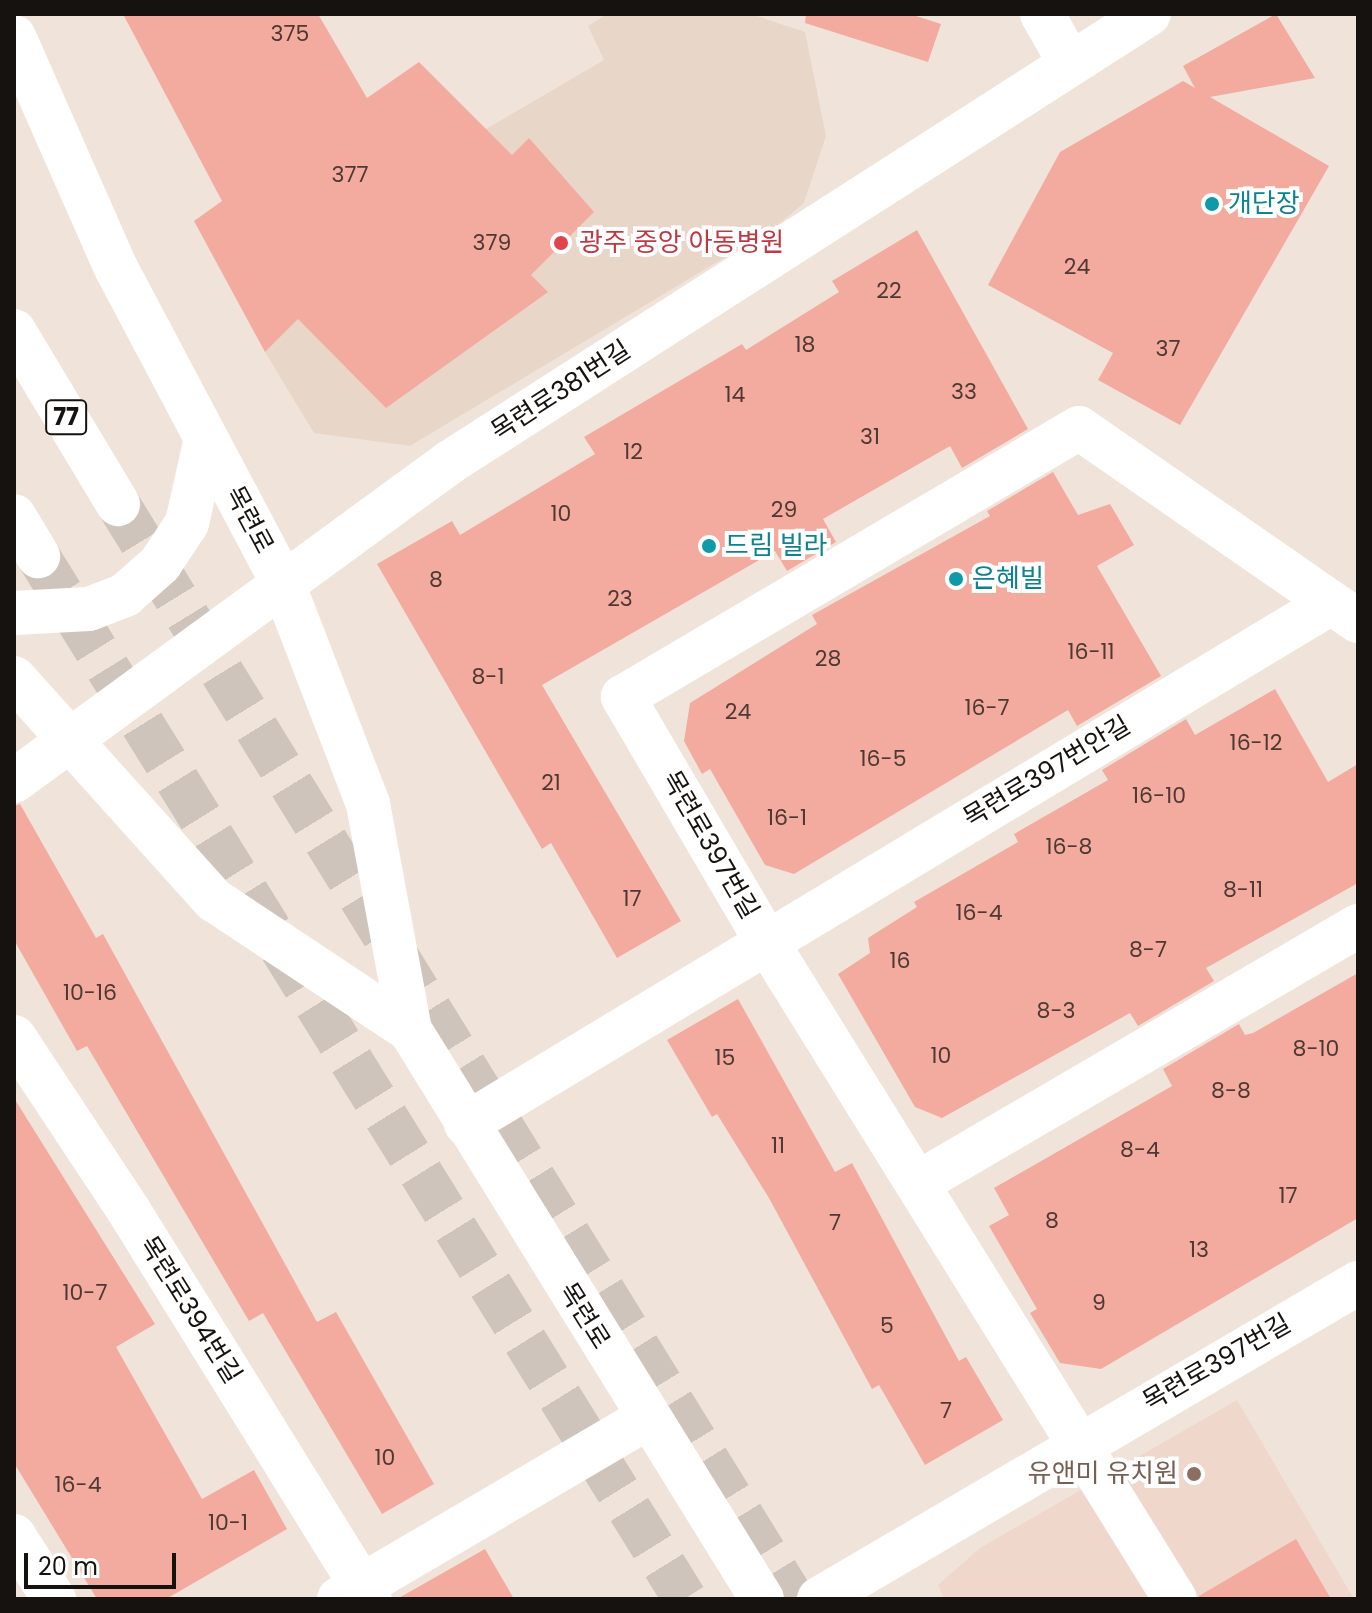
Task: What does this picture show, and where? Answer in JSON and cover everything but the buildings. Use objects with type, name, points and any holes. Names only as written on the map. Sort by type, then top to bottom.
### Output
[{"type":"main road","points":[[1042,14],[1070,63]]},
{"type":"main road","name":"목련로381번길","points":[[14,781],[282,581],[450,462],[1149,14]]},
{"type":"main road","name":"목련로","points":[[14,37],[116,268],[282,581],[368,804],[410,1030],[647,1418],[762,1599]]},
{"type":"main road","name":"77","points":[[14,331],[118,504]]},
{"type":"main road","name":"목련로397번길","points":[[1076,1444],[765,939],[623,697],[1079,428],[1344,612]]},
{"type":"main road","points":[[14,613],[89,609],[125,595],[160,564],[187,523],[206,439]]},
{"type":"main road","points":[[14,516],[38,556]]},
{"type":"main road","name":"목련로397번안길","points":[[466,1124],[765,939],[1344,612]]},
{"type":"main road","name":"목련로","points":[[14,678],[214,900],[410,1030]]},
{"type":"main road","points":[[918,1183],[1358,926]]},
{"type":"main road","name":"목련로394번길","points":[[14,1037],[129,1211],[356,1594],[647,1418]]},
{"type":"main road","name":"목련로397번길","points":[[819,1599],[1076,1444],[1358,1283]]},
{"type":"main road","points":[[1076,1444],[1175,1599]]},
{"type":"main road","points":[[14,1536],[54,1599]]},
{"type":"shaded area","name":"광주 중앙 아동병원","points":[[607,14],[751,14],[805,32],[826,136],[804,203],[774,228],[410,446],[314,433],[265,352],[486,129],[604,60],[588,26]]},
{"type":"shaded area","name":"유앤미 유치원","points":[[1237,1400],[1354,1599],[944,1599],[938,1585],[980,1548]]},
{"type":"tunnel","points":[[118,504],[793,1599]]},
{"type":"tunnel","points":[[38,556],[685,1599]]},
{"type":"place","name":"개단장","points":[[1212,204]]},
{"type":"place","name":"광주 중앙 아동병원","points":[[561,243]]},
{"type":"place","name":"드림 빌라","points":[[709,546]]},
{"type":"place","name":"은혜빌","points":[[956,579]]},
{"type":"place","name":"유앤미 유치원","points":[[1194,1474]]}]
